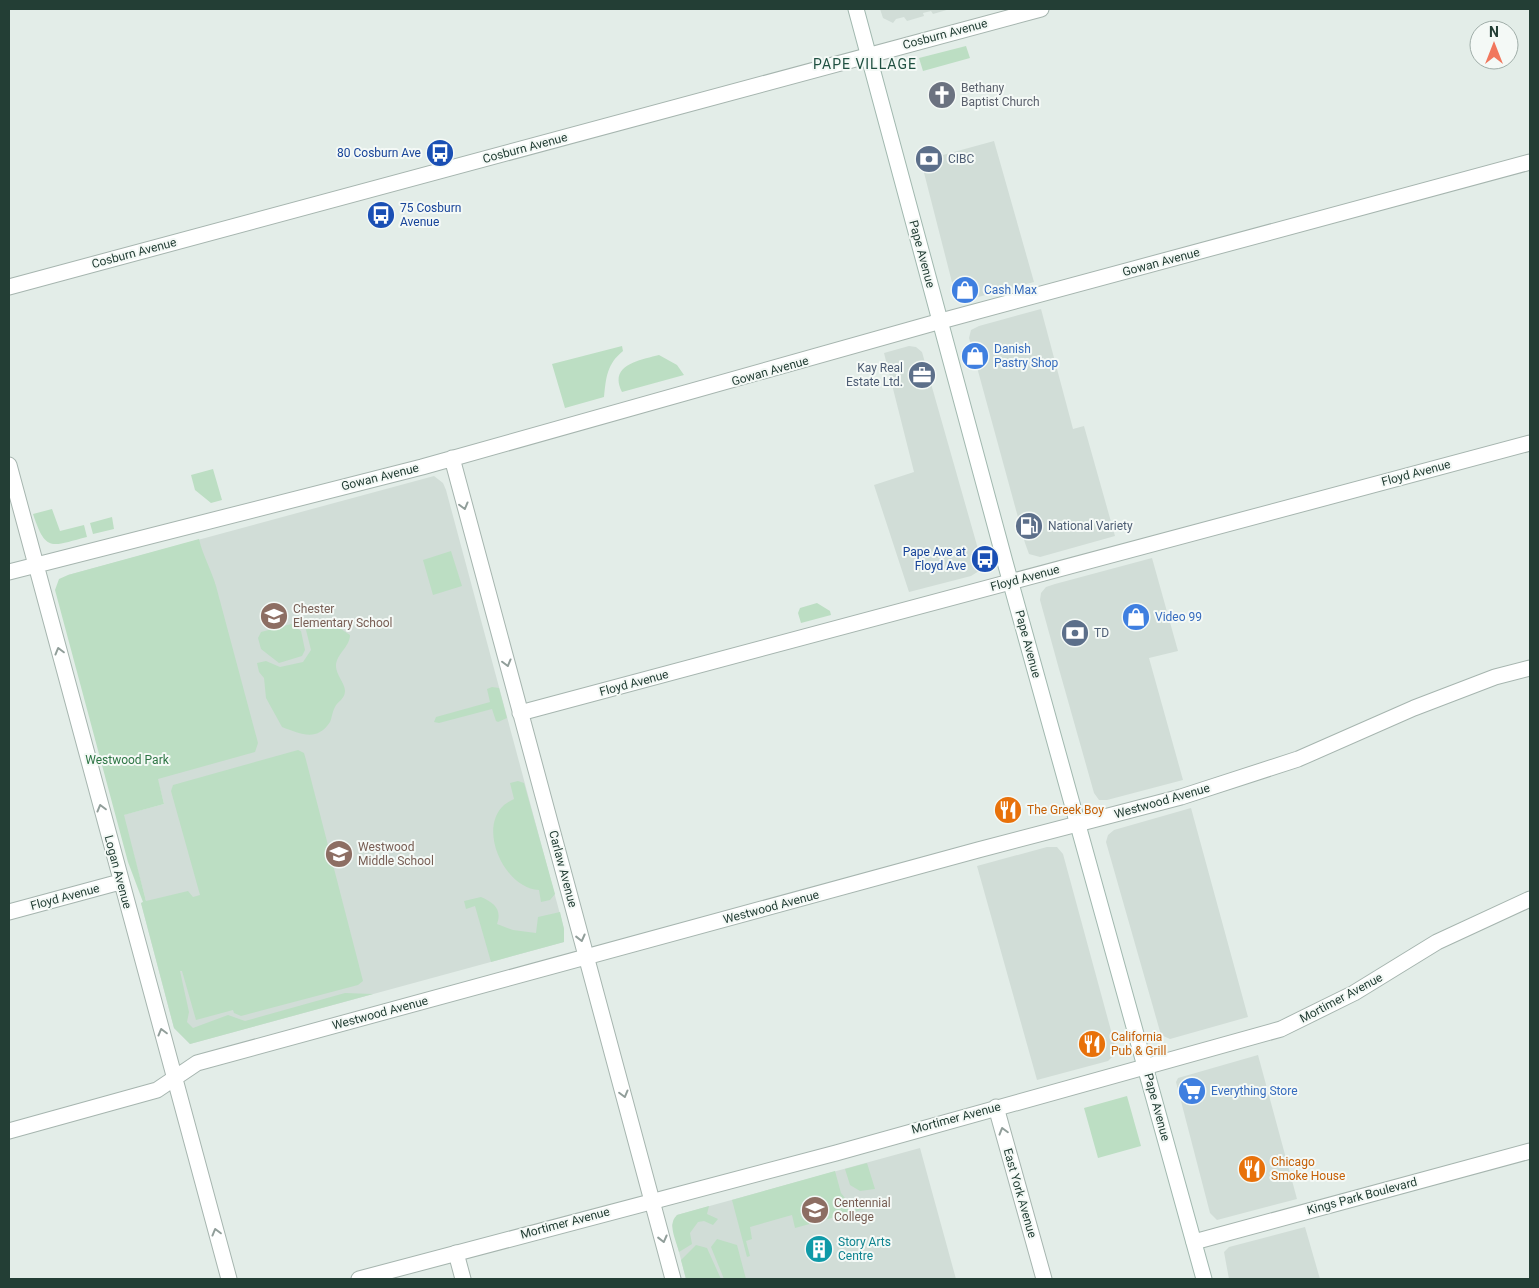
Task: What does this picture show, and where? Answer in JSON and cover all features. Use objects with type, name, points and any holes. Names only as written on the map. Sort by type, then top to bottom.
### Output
[{"type":"street","name":"Pape Avenue","points":[[856,9],[1011,582],[1204,1279]]},
{"type":"street","name":"Cosburn Avenue","points":[[9,287],[1041,9]]},
{"type":"street","name":"Gowan Avenue","points":[[9,572],[452,458],[941,321],[1530,162]]},
{"type":"street","name":"Floyd Avenue","points":[[520,713],[1530,443]]},
{"type":"street","name":"Carlaw Avenue","points":[[452,458],[673,1279]]},
{"type":"street","name":"Logan Avenue","points":[[9,465],[120,882],[229,1279]]},
{"type":"street","name":"Westwood Avenue","points":[[9,1131],[157,1090],[197,1063],[978,850],[1181,797],[1298,759],[1414,708],[1495,677],[1530,668]]},
{"type":"street","name":"Floyd Avenue","points":[[9,912],[120,882]]},
{"type":"street","name":"Mortimer Avenue","points":[[359,1279],[836,1152],[1281,1028],[1354,993],[1438,942],[1530,899]]},
{"type":"street","name":"East York Avenue","points":[[996,1107],[1044,1279]]},
{"type":"street","name":"Kings Park Boulevard","points":[[1194,1242],[1530,1151]]},
{"type":"street","points":[[456,1253],[463,1279]]},
{"type":"shaded area","points":[[880,9],[950,9],[933,14],[931,11],[923,13],[924,16],[907,21],[904,17],[896,19],[893,23],[883,18]]},
{"type":"shaded area","points":[[994,141],[1034,282],[967,300],[958,299],[955,294],[921,161]]},
{"type":"shaded area","points":[[1041,309],[1073,429],[1084,426],[1115,536],[1040,557],[1029,554],[1025,543],[969,338],[971,330],[979,326]]},
{"type":"shaded area","points":[[909,346],[916,347],[922,352],[982,563],[979,571],[971,576],[909,592],[874,485],[914,472],[884,353]]},
{"type":"shaded area","name":"Westwood Middle School","points":[[434,476],[443,483],[446,490],[564,929],[564,942],[190,1044],[174,1028],[141,903],[146,901],[123,815],[164,804],[142,720],[68,575]]},
{"type":"shaded area","points":[[1152,558],[1178,651],[1149,658],[1183,780],[1107,800],[1099,800],[1094,793],[1059,669],[1040,600],[1041,593],[1046,587],[1055,584]]},
{"type":"shaded area","points":[[1191,808],[1248,1017],[1170,1039],[1161,1035],[1106,842],[1108,835],[1114,830]]},
{"type":"shaded area","points":[[1047,847],[1057,847],[1063,854],[1116,1049],[1108,1061],[1037,1080],[977,866]]},
{"type":"shaded area","points":[[1258,1055],[1297,1199],[1217,1220],[1210,1213],[1176,1082],[1178,1078]]},
{"type":"shaded area","name":"Centennial College","points":[[920,1148],[956,1279],[686,1279],[672,1225],[677,1215]]},
{"type":"shaded area","points":[[1305,1227],[1320,1279],[1229,1279],[1224,1252],[1229,1247]]},
{"type":"green space","points":[[966,46],[970,58],[923,71],[919,58]]},
{"type":"green space","points":[[622,346],[623,351],[608,371],[604,397],[565,408],[552,364]]},
{"type":"green space","points":[[659,355],[677,365],[684,375],[622,392],[619,376],[628,365]]},
{"type":"green space","points":[[213,469],[222,500],[211,503],[195,490],[191,475]]},
{"type":"green space","points":[[52,509],[60,531],[84,525],[87,537],[58,544],[51,544],[46,541],[33,514]]},
{"type":"green space","points":[[112,517],[114,529],[93,534],[90,523]]},
{"type":"green space","name":"Westwood Park","points":[[199,539],[216,586],[258,743],[255,752],[158,779],[164,804],[124,815],[146,901],[188,891],[193,897],[200,895],[171,791],[173,785],[298,750],[304,753],[306,760],[363,981],[358,985],[241,1016],[234,1013],[233,1010],[196,1020],[182,971],[180,971],[189,1012],[187,1022],[193,1028],[228,1015],[245,1021],[345,993],[373,994],[190,1044],[174,1028],[141,903],[143,902],[128,862],[55,590],[59,579],[68,575]]},
{"type":"green space","points":[[451,551],[462,586],[433,595],[423,560]]},
{"type":"green space","points":[[817,603],[830,611],[831,615],[801,623],[798,613],[800,608]]},
{"type":"green space","points":[[320,620],[335,625],[350,635],[336,666],[345,691],[344,696],[334,709],[330,722],[325,728],[320,732],[308,735],[282,727],[266,698],[264,678],[259,672],[257,663],[266,661],[280,667],[303,662],[311,650],[305,626]]},
{"type":"green space","points":[[291,624],[301,631],[305,650],[302,656],[279,663],[261,649],[258,638],[261,632]]},
{"type":"green space","points":[[492,687],[499,688],[507,718],[496,721],[492,709],[439,723],[434,722],[436,717],[490,702],[487,689]]},
{"type":"green space","points":[[518,781],[524,783],[555,894],[550,900],[541,902],[539,890],[527,887],[515,880],[506,869],[494,842],[493,828],[496,816],[506,803],[514,799],[510,783]]},
{"type":"green space","points":[[481,897],[496,907],[499,915],[497,924],[513,930],[536,933],[538,917],[560,912],[564,929],[564,942],[491,962],[475,906],[466,909],[464,901]]},
{"type":"green space","points":[[1127,1096],[1141,1146],[1098,1158],[1084,1108]]},
{"type":"green space","points":[[867,1163],[875,1189],[860,1191],[850,1185],[845,1169]]},
{"type":"green space","points":[[835,1171],[841,1193],[849,1203],[860,1204],[877,1200],[879,1205],[795,1228],[792,1215],[750,1227],[752,1239],[746,1241],[750,1256],[747,1257],[732,1200]]},
{"type":"green space","points":[[709,1206],[707,1214],[718,1219],[713,1225],[704,1221],[698,1222],[690,1233],[692,1244],[679,1252],[672,1227],[674,1219],[677,1215]]},
{"type":"green space","points":[[717,1239],[737,1245],[746,1279],[724,1279],[711,1247]]},
{"type":"green space","points":[[696,1245],[707,1248],[721,1279],[686,1279],[681,1260]]},
{"type":"place","name":"Bethany Baptist Church","points":[[942,95]]},
{"type":"place","name":"80 Cosburn Ave","points":[[440,153]]},
{"type":"place","name":"CIBC","points":[[929,159]]},
{"type":"place","name":"75 Cosburn Avenue","points":[[381,215]]},
{"type":"place","name":"Cash Max","points":[[965,290]]},
{"type":"place","name":"Danish Pastry Shop","points":[[975,356]]},
{"type":"place","name":"Kay Real Estate Ltd.","points":[[922,375]]},
{"type":"place","name":"National Variety","points":[[1029,526]]},
{"type":"place","name":"Pape Ave at Floyd Ave","points":[[985,559]]},
{"type":"place","name":"Chester Elementary School","points":[[274,616]]},
{"type":"place","name":"Video 99","points":[[1136,617]]},
{"type":"place","name":"TD","points":[[1075,633]]},
{"type":"place","name":"The Greek Boy","points":[[1008,810]]},
{"type":"place","name":"Westwood Middle School","points":[[339,854]]},
{"type":"place","name":"California Pub & Grill","points":[[1092,1044]]},
{"type":"place","name":"Everything Store","points":[[1192,1091]]},
{"type":"place","name":"Chicago Smoke House","points":[[1252,1169]]},
{"type":"place","name":"Centennial College","points":[[815,1210]]},
{"type":"place","name":"Story Arts Centre","points":[[819,1249]]},
{"type":"district","name":"PAPE VILLAGE","points":[[865,64]]}]
